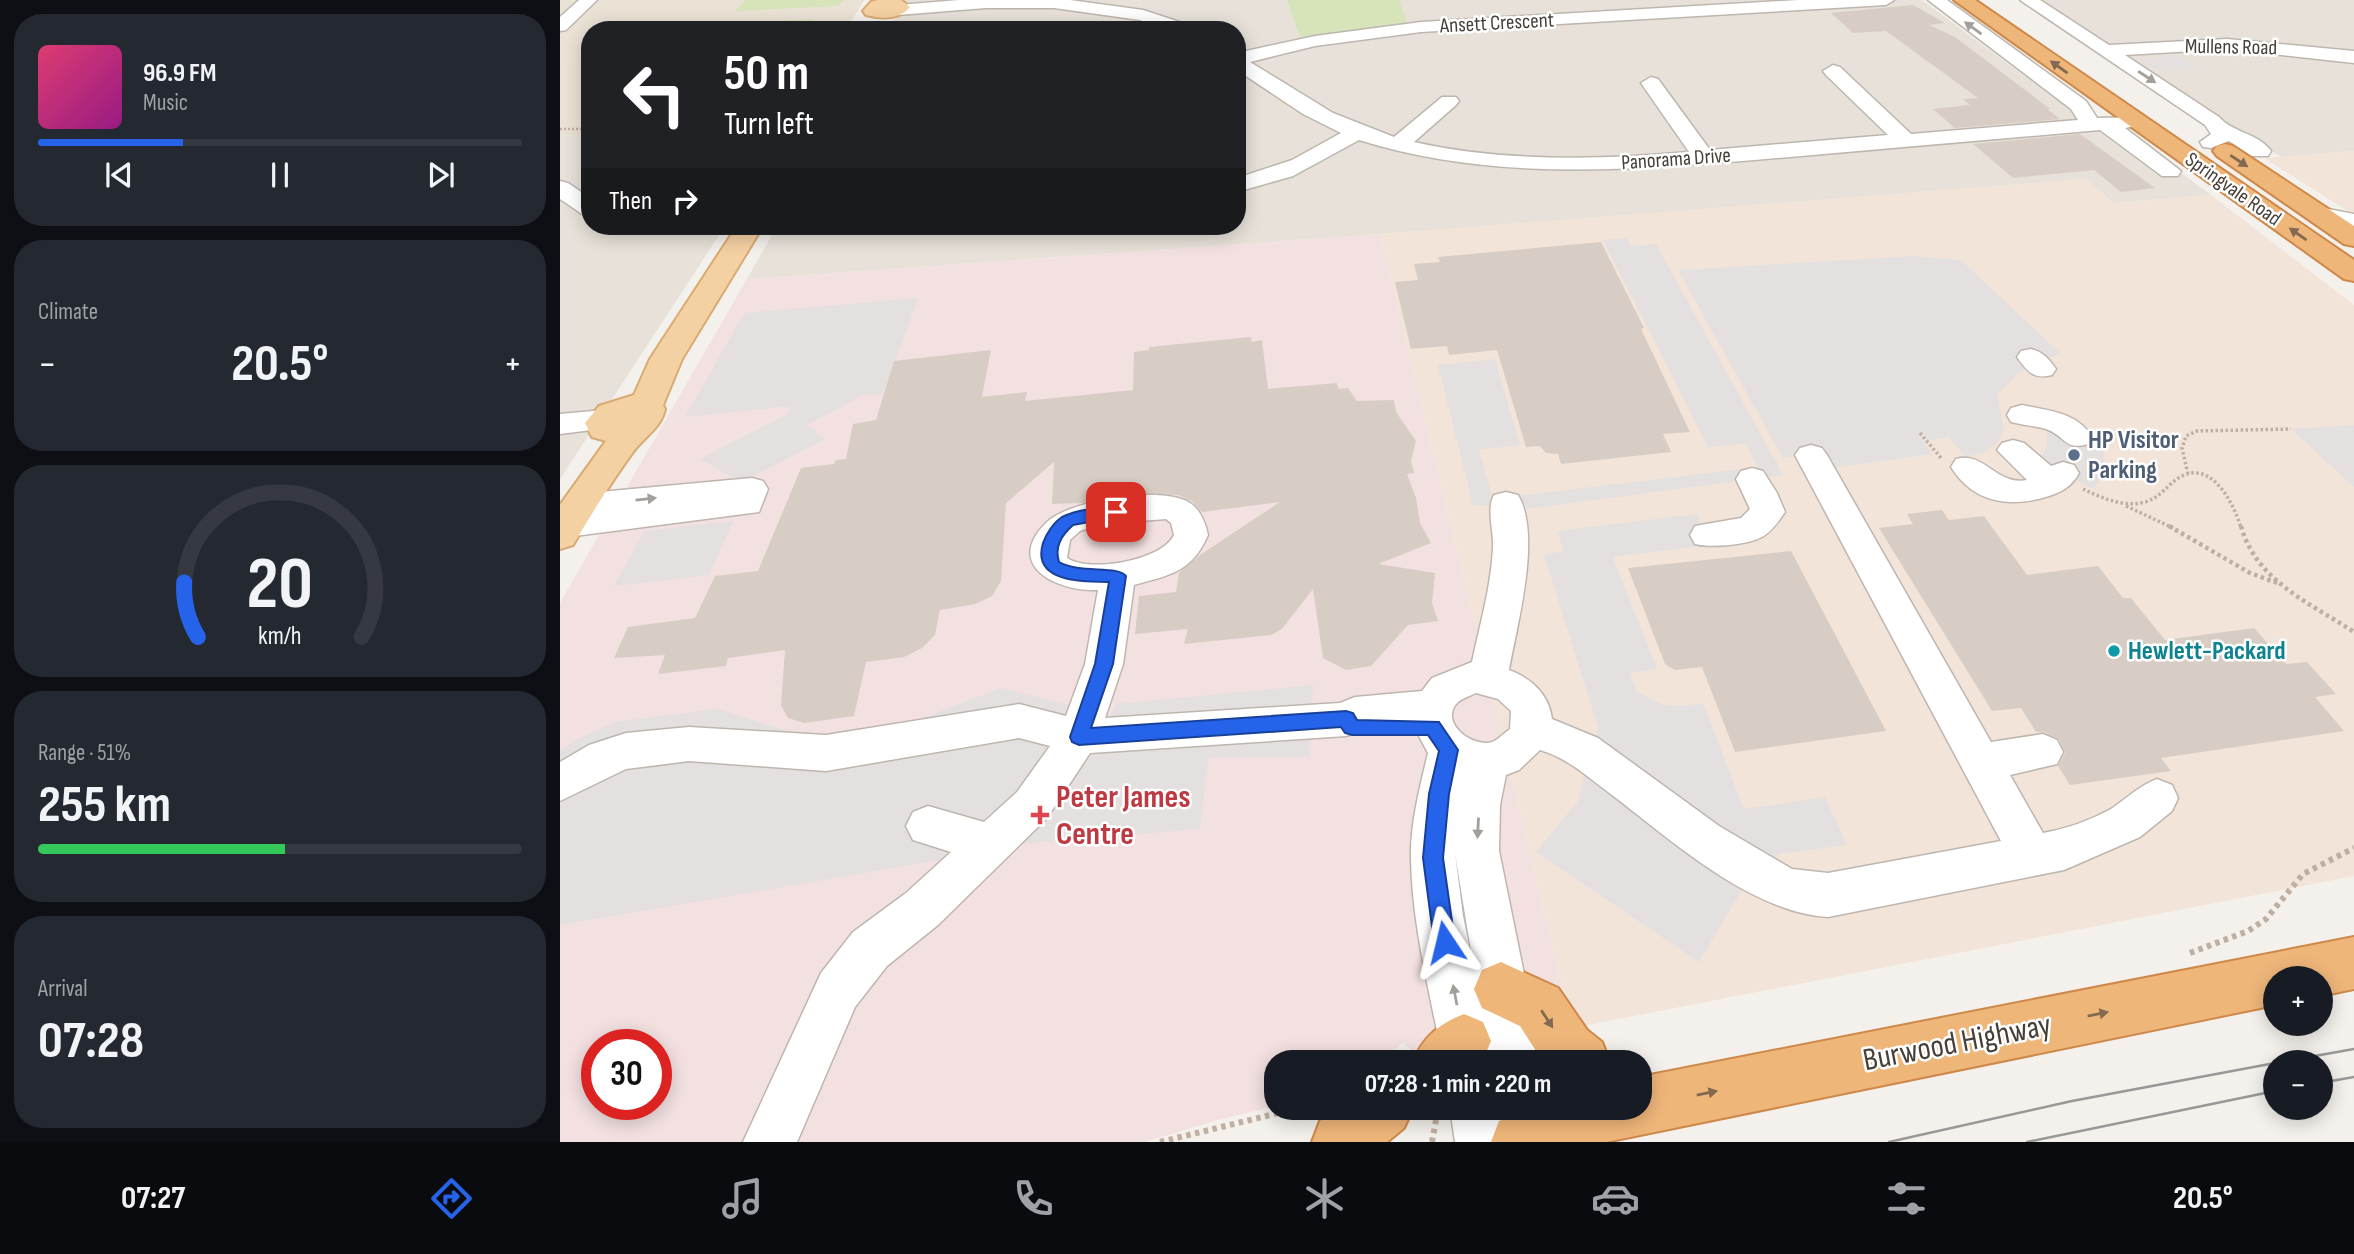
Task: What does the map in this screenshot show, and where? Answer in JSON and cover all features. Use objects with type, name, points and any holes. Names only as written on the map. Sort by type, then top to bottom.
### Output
[{"type":"highway","name":"Springvale Road","points":[[1963,0],[2102,117]]},
{"type":"highway","name":"Springvale Road","points":[[1999,0],[2217,137],[2354,238]]},
{"type":"highway","name":"Springvale Road","points":[[2135,121],[2354,273]]},
{"type":"highway","name":"Burwood Highway","points":[[2333,967],[2354,963]]},
{"type":"highway","name":"Burwood Highway","points":[[1652,1105],[2263,981]]},
{"type":"highway","points":[[1501,989],[1539,1007],[1567,1050]]},
{"type":"highway","points":[[1341,1142],[1369,1120]]},
{"type":"highway","points":[[1519,1134],[1575,1120]]},
{"type":"main road","points":[[574,513],[621,419],[666,359],[744,235]]},
{"type":"street","points":[[560,26],[589,0]]},
{"type":"street","name":"Ansett Crescent","points":[[1246,58],[1315,41],[1421,27],[1886,0]]},
{"type":"street","name":"Springvale Road","points":[[1936,0],[2085,110],[2102,117],[2170,171]]},
{"type":"street","name":"Springvale Road","points":[[2028,0],[2212,121],[2217,137],[2235,135],[2260,151]]},
{"type":"street","points":[[888,11],[939,6],[1033,3],[1103,9],[1143,15],[1160,21]]},
{"type":"street","points":[[1143,15],[1167,5]]},
{"type":"street","points":[[1083,21],[1103,9]]},
{"type":"street","name":"Mullens Road","points":[[2107,51],[2227,44],[2354,57]]},
{"type":"street","name":"Panorama Drive","points":[[1246,66],[1315,112],[1357,132],[1400,143],[1501,160],[1570,165],[1704,158],[1906,141],[2102,117],[2135,121]]},
{"type":"street","points":[[1833,71],[1906,141]]},
{"type":"street","points":[[1651,83],[1704,158]]},
{"type":"street","points":[[1400,143],[1449,101]]},
{"type":"street","points":[[1246,183],[1283,173],[1306,163],[1357,132]]},
{"type":"street","points":[[560,188],[581,211]]},
{"type":"street","points":[[2318,214],[2354,221]]},
{"type":"street","points":[[2022,415],[2061,424],[2074,432],[2077,438]]},
{"type":"street","points":[[560,424],[621,419]]},
{"type":"street","points":[[2013,450],[2041,475],[2056,479]]},
{"type":"street","points":[[1811,455],[2032,855]]},
{"type":"street","points":[[1955,463],[1996,490],[2019,494],[2038,490],[2056,479]]},
{"type":"street","points":[[1707,535],[1751,529],[1768,512],[1752,479]]},
{"type":"street","points":[[1488,678],[1507,575],[1511,524],[1506,503]]},
{"type":"street","points":[[770,1142],[838,990],[870,949],[922,909],[1032,805],[1079,737],[1104,664],[1118,576]]},
{"type":"street","points":[[560,783],[603,758],[626,751],[689,744],[826,753],[1019,721],[1079,737],[1346,719],[1352,727],[1451,736],[1499,758],[1519,747],[1530,730],[1530,710],[1526,700],[1510,685],[1488,678],[1474,677],[1450,686],[1451,736],[1439,794],[1433,858],[1457,1050]]},
{"type":"street","points":[[1530,730],[1563,739],[1584,750],[1704,841],[1782,887],[1805,894],[1828,895],[2064,850],[2125,823],[2157,798]]},
{"type":"street","points":[[1451,736],[1479,805],[1477,851],[1514,1050]]},
{"type":"street","points":[[1982,761],[2043,752]]},
{"type":"street","points":[[928,826],[989,843]]},
{"type":"street","points":[[1496,1120],[1519,1134]]},
{"type":"path","points":[[560,129],[581,129]]},
{"type":"path","points":[[2188,474],[2182,448],[2186,436],[2197,431],[2291,429]]},
{"type":"path","points":[[1920,433],[1955,463]]},
{"type":"path","points":[[2125,506],[2152,499],[2175,478],[2188,474],[2214,481],[2224,489],[2241,518],[2245,539],[2253,555],[2282,584],[2354,632]]},
{"type":"path","points":[[2056,479],[2125,506],[2190,536],[2250,573],[2282,584]]},
{"type":"path","points":[[2190,953],[2248,932],[2266,919],[2303,874],[2354,848]]},
{"type":"path","points":[[1160,1142],[1264,1117]]},
{"type":"path","points":[[1432,1142],[1436,1120]]},
{"type":"shaded area","points":[[560,0],[864,0],[851,21],[581,21],[581,135],[560,136]]},
{"type":"shaded area","points":[[905,0],[1287,0],[1301,37],[1406,23],[1399,0],[1922,0],[2156,174],[2180,172],[2211,195],[2114,203],[2085,179],[1478,227],[747,279],[772,235],[1246,235],[1246,21],[893,21]]},
{"type":"shaded area","points":[[2036,0],[2354,0],[2354,151],[2281,157]]},
{"type":"shaded area","points":[[2179,56],[2199,67],[2158,70],[2139,59]]},
{"type":"shaded area","points":[[581,135],[581,235],[719,235],[560,479],[560,136]]},
{"type":"shaded area","points":[[2354,151],[2354,215],[2264,158]]},
{"type":"shaded area","points":[[2085,179],[2114,203],[2211,195],[2354,305],[2354,876],[1572,1028],[1380,234]]},
{"type":"shaded area","name":"Peter James Centre","points":[[1380,234],[1572,1028],[1461,1050],[1411,1050],[1403,1043],[1394,1050],[1264,1050],[1264,1109],[1145,1142],[560,1142],[560,603],[747,279]]},
{"type":"shaded area","points":[[1626,238],[1631,246],[1656,244],[1783,475],[1527,509],[1473,505],[1438,365],[1495,359],[1520,445],[1479,450],[1493,499],[1757,467],[1746,444],[1708,447],[1603,240]]},
{"type":"shaded area","points":[[1914,256],[1961,260],[2060,353],[2020,372],[1997,394],[2004,428],[1998,442],[1984,453],[1965,457],[1949,437],[1923,441],[1933,454],[1832,468],[1823,453],[1783,458],[1678,270]]},
{"type":"shaded area","points":[[918,298],[885,390],[882,394],[863,395],[807,425],[825,439],[742,482],[700,459],[788,414],[790,406],[685,417],[744,313]]},
{"type":"shaded area","points":[[2354,425],[2354,487],[2291,429],[2322,427]]},
{"type":"shaded area","name":"HP Visitor Parking","points":[[2047,428],[2087,440],[2086,429],[2103,431],[2104,470],[2094,490],[2040,461],[2047,445]]},
{"type":"shaded area","points":[[1697,514],[1712,545],[1613,557],[1657,669],[1630,673],[1637,692],[1663,705],[1703,703],[1744,809],[1825,797],[1847,845],[1779,854],[1740,893],[1699,962],[1536,852],[1578,801],[1598,727],[1544,555],[1564,551],[1557,531]]},
{"type":"shaded area","points":[[733,521],[709,575],[614,586],[644,531]]},
{"type":"shaded area","points":[[1313,685],[1309,757],[1209,758],[1200,829],[1015,844],[1061,796],[1117,704]]},
{"type":"shaded area","points":[[1001,688],[1071,706],[1032,785],[951,858],[560,925],[560,751],[576,740],[615,722],[717,709],[804,736],[887,732]]},
{"type":"green space","points":[[746,0],[844,0],[838,6],[735,11]]},
{"type":"green space","points":[[1287,0],[1399,0],[1407,23],[1300,37]]},
{"type":"green space","points":[[813,19],[812,21],[778,21]]},
{"type":"building","points":[[1913,5],[1945,23],[1929,25],[1955,37],[2060,119],[1955,128],[1933,109],[1970,105],[1963,99],[1978,98],[1886,31],[1853,33],[1831,13]]},
{"type":"building","points":[[2080,134],[2155,188],[2121,192],[2094,170],[2013,178],[1973,144]]},
{"type":"building","points":[[1601,242],[1644,328],[1641,329],[1690,432],[1663,434],[1671,452],[1561,464],[1558,454],[1546,453],[1540,446],[1526,447],[1497,350],[1449,355],[1447,346],[1411,349],[1395,282],[1418,280],[1414,264],[1440,262],[1438,257]]},
{"type":"building","points":[[1251,337],[1252,342],[1262,340],[1268,389],[1337,383],[1338,389],[1348,388],[1357,401],[1394,400],[1396,412],[1416,441],[1411,461],[1414,473],[1407,474],[1416,498],[1420,523],[1431,543],[1378,564],[1435,573],[1432,603],[1438,621],[1408,625],[1371,666],[1346,670],[1323,658],[1313,589],[1282,629],[1271,635],[1184,644],[1188,629],[1135,634],[1139,596],[1176,592],[1179,573],[1200,555],[1280,502],[1202,512],[1192,501],[1178,495],[1139,493],[1082,503],[1052,504],[1054,462],[1006,503],[1001,581],[992,596],[975,604],[940,610],[935,635],[922,648],[904,657],[866,662],[854,716],[804,723],[788,718],[781,705],[785,650],[728,658],[726,666],[658,674],[665,655],[614,658],[628,627],[695,618],[715,576],[758,571],[801,468],[834,464],[836,460],[846,459],[853,424],[876,420],[894,361],[991,350],[982,397],[1027,392],[1025,401],[1133,390],[1134,352],[1149,350],[1149,347]]},
{"type":"building","name":"Hewlett-Packard","points":[[1942,510],[1949,520],[1984,516],[2027,575],[2098,566],[2123,598],[2131,598],[2165,640],[2254,628],[2286,664],[2307,662],[2336,694],[2315,697],[2344,731],[2161,758],[2171,771],[2070,785],[2058,766],[2065,753],[2059,739],[2044,732],[2036,732],[2021,708],[1992,711],[1879,528],[1913,524],[1907,514]]},
{"type":"building","points":[[1791,551],[1886,731],[1735,752],[1702,667],[1675,670],[1665,664],[1628,568]]},
{"type":"tram line","points":[[2333,1053],[2354,1049]]},
{"type":"tram line","points":[[1889,1142],[2072,1101],[2263,1065]]},
{"type":"tram line","points":[[2333,1081],[2354,1077]]},
{"type":"tram line","points":[[2027,1142],[2263,1093]]},
{"type":"place","name":"HP Visitor Parking","points":[[2074,455]]},
{"type":"place","name":"Hewlett-Packard","points":[[2114,651]]},
{"type":"place","name":"Peter James Centre","points":[[1040,815]]},
{"type":"route","points":[[1116,512],[1086,515],[1067,521],[1057,531],[1051,543],[1049,556],[1052,565],[1064,573],[1118,576],[1104,664],[1079,737],[1346,719],[1352,727],[1433,727],[1439,740],[1449,750],[1439,794],[1433,858],[1445,942]]}]
